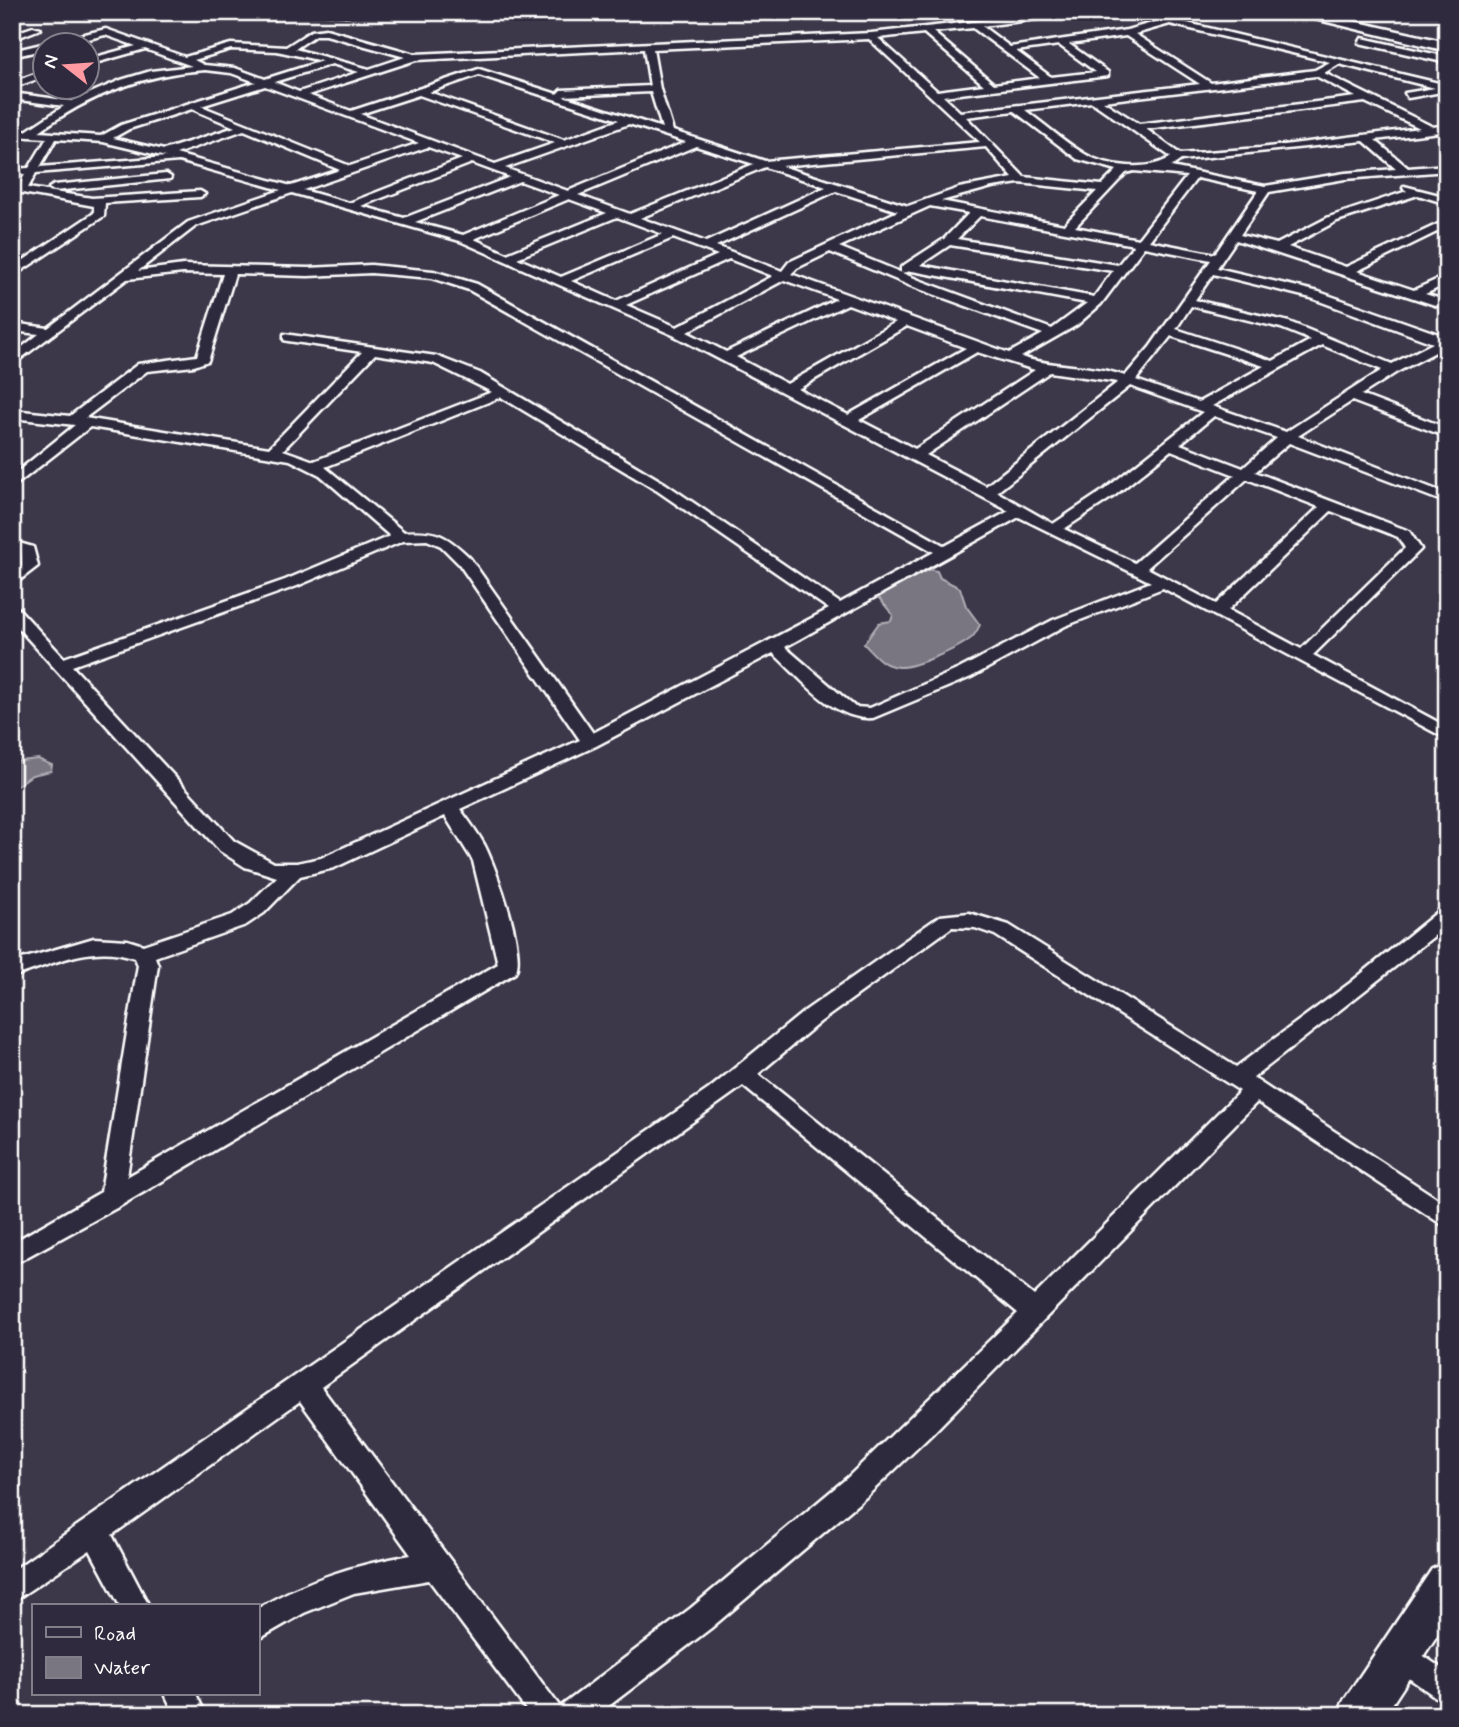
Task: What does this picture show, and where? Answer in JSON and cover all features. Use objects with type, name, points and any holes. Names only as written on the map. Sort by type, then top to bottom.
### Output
[{"type":"main road","points":[[1293,12],[1447,47]]},
{"type":"main road","points":[[1320,12],[1447,41]]},
{"type":"street","points":[[58,12],[65,12]]},
{"type":"street","points":[[322,12],[348,12]]},
{"type":"street","points":[[459,12],[470,15],[512,12]]},
{"type":"street","points":[[299,94],[415,57],[871,36],[1088,12]]},
{"type":"street","points":[[1132,12],[1447,88]]},
{"type":"street","points":[[1011,50],[1128,33],[1171,23],[1200,12]]},
{"type":"street","points":[[976,26],[1049,79]]},
{"type":"street","points":[[12,37],[36,29]]},
{"type":"street","points":[[927,31],[991,86]]},
{"type":"street","points":[[12,54],[101,32],[148,45],[203,67],[232,70],[976,347],[1048,369],[1105,374],[1128,381],[1447,499]]},
{"type":"street","points":[[290,48],[314,33],[326,32],[415,57]]},
{"type":"street","points":[[1128,33],[1208,85]]},
{"type":"street","points":[[871,36],[958,115],[1021,180]]},
{"type":"street","points":[[1362,41],[1447,60]]},
{"type":"street","points":[[1060,42],[1114,80]]},
{"type":"street","points":[[102,58],[148,45]]},
{"type":"street","points":[[186,60],[217,49],[269,46],[290,48],[368,72]]},
{"type":"street","points":[[648,47],[655,89],[668,132]]},
{"type":"street","points":[[103,139],[125,127],[332,61]]},
{"type":"street","points":[[958,115],[1317,73],[1334,66],[1336,61]]},
{"type":"street","points":[[28,134],[73,104],[135,80],[203,67]]},
{"type":"street","points":[[351,114],[479,72],[911,211]]},
{"type":"street","points":[[1317,73],[1432,130]]},
{"type":"street","points":[[935,94],[1105,74]]},
{"type":"street","points":[[12,85],[32,78]]},
{"type":"street","points":[[1124,87],[1133,93]]},
{"type":"street","points":[[1408,95],[1447,88]]},
{"type":"street","points":[[549,94],[655,89]]},
{"type":"street","points":[[418,91],[564,143]]},
{"type":"street","points":[[12,96],[73,104]]},
{"type":"street","points":[[1092,98],[1178,157]]},
{"type":"street","points":[[1137,127],[1366,99]]},
{"type":"street","points":[[194,106],[352,171]]},
{"type":"street","points":[[1015,107],[1081,157],[1126,169],[1161,169],[1265,189],[1367,174],[1447,168]]},
{"type":"street","points":[[495,168],[629,120]]},
{"type":"street","points":[[12,172],[175,157],[244,127]]},
{"type":"street","points":[[1161,169],[1178,157],[1260,151],[1447,128]]},
{"type":"street","points":[[12,133],[103,139],[175,157],[209,181]]},
{"type":"street","points":[[21,192],[53,136]]},
{"type":"street","points":[[1366,138],[1405,171]]},
{"type":"street","points":[[464,239],[696,142]]},
{"type":"street","points":[[12,361],[181,231],[201,221],[293,192],[429,143]]},
{"type":"street","points":[[631,218],[764,164],[988,144]]},
{"type":"street","points":[[162,196],[166,177],[175,157]]},
{"type":"street","points":[[351,206],[472,159]]},
{"type":"street","points":[[1066,230],[1126,169]]},
{"type":"street","points":[[1367,174],[1447,201]]},
{"type":"street","points":[[1010,358],[1073,322],[1097,301],[1193,175]]},
{"type":"street","points":[[21,192],[166,177]]},
{"type":"street","points":[[407,221],[521,177]]},
{"type":"street","points":[[677,332],[785,274],[793,265],[932,202],[1002,182],[1021,180],[1105,189]]},
{"type":"street","points":[[201,221],[197,206],[209,181]]},
{"type":"street","points":[[21,192],[92,201],[162,196],[209,181],[293,192],[407,221],[464,239],[677,332],[987,492],[1053,530],[1164,582],[1447,734]]},
{"type":"street","points":[[705,247],[835,187]]},
{"type":"street","points":[[987,492],[1128,381],[1189,302],[1265,189]]},
{"type":"street","points":[[1278,247],[1333,219],[1419,191]]},
{"type":"street","points":[[12,273],[100,214],[100,204],[92,201]]},
{"type":"street","points":[[932,202],[1219,258]]},
{"type":"street","points":[[895,275],[948,241],[977,212]]},
{"type":"street","points":[[507,258],[617,213]]},
{"type":"street","points":[[1349,270],[1447,223]]},
{"type":"street","points":[[561,281],[673,234]]},
{"type":"street","points":[[1232,236],[1278,247],[1447,305]]},
{"type":"street","points":[[948,241],[1120,269]]},
{"type":"street","points":[[830,247],[895,275],[1053,333]]},
{"type":"street","points":[[614,306],[729,255]]},
{"type":"street","points":[[910,267],[1097,301]]},
{"type":"street","points":[[123,276],[167,270],[409,271],[473,287],[558,332],[945,552]]},
{"type":"street","points":[[1210,270],[1315,295],[1445,342]]},
{"type":"street","points":[[12,484],[143,367],[194,362],[203,358],[230,271]]},
{"type":"street","points":[[1415,294],[1447,279]]},
{"type":"street","points":[[726,357],[850,298]]},
{"type":"street","points":[[1189,302],[1249,314],[1392,369]]},
{"type":"street","points":[[788,389],[908,320]]},
{"type":"street","points":[[12,327],[50,332]]},
{"type":"street","points":[[1168,331],[1274,366]]},
{"type":"street","points":[[288,337],[436,360],[475,376],[661,487],[840,610]]},
{"type":"street","points":[[1053,530],[1109,493],[1170,445],[1204,410],[1321,340]]},
{"type":"street","points":[[1136,570],[1287,438],[1392,369],[1445,342]]},
{"type":"street","points":[[848,421],[976,347]]},
{"type":"street","points":[[274,451],[372,350]]},
{"type":"street","points":[[914,456],[1048,369]]},
{"type":"street","points":[[314,466],[503,392]]},
{"type":"street","points":[[1351,396],[1442,427]]},
{"type":"street","points":[[12,414],[80,421],[294,456],[314,466],[364,503],[400,537]]},
{"type":"street","points":[[1170,445],[1404,534],[1413,549],[1302,657]]},
{"type":"street","points":[[1217,612],[1330,505]]},
{"type":"street","points":[[12,611],[227,846],[251,864],[271,871],[292,873],[327,863],[590,742],[774,646],[1020,511]]},
{"type":"street","points":[[62,664],[291,583],[400,537],[429,535],[446,543],[465,561],[590,742]]},
{"type":"street","points":[[12,546],[28,550],[30,566],[12,582]]},
{"type":"street","points":[[774,646],[849,711],[873,713],[965,673],[1059,623],[1164,582]]},
{"type":"street","points":[[12,1255],[508,968],[509,958],[486,862],[468,829],[449,808]]},
{"type":"street","points":[[12,970],[93,945],[117,943],[143,953],[239,920],[257,908],[292,873]]},
{"type":"street","points":[[572,1715],[701,1618],[857,1487],[1035,1312],[1246,1084],[1447,915]]},
{"type":"street","points":[[12,1588],[743,1074],[813,1016],[935,927],[962,918],[984,921],[1002,930],[1246,1084],[1447,1217]]},
{"type":"street","points":[[112,1199],[148,965],[143,953]]},
{"type":"street","points":[[743,1074],[1035,1312]]},
{"type":"street","points":[[304,1385],[549,1715]]},
{"type":"street","points":[[95,1531],[134,1604]]},
{"type":"street","points":[[259,1625],[294,1604],[354,1579],[436,1565]]},
{"type":"street","points":[[1359,1715],[1447,1583]]},
{"type":"street","points":[[1399,1654],[1447,1690]]},
{"type":"street","points":[[181,1696],[191,1715]]},
{"type":"water","points":[[928,569],[937,571],[940,578],[960,588],[966,606],[980,625],[970,639],[936,657],[906,666],[888,665],[864,644],[879,623],[891,621],[893,615],[874,592],[878,581]]},
{"type":"water","points":[[38,759],[52,765],[51,771],[32,775],[12,789],[12,762]]}]
